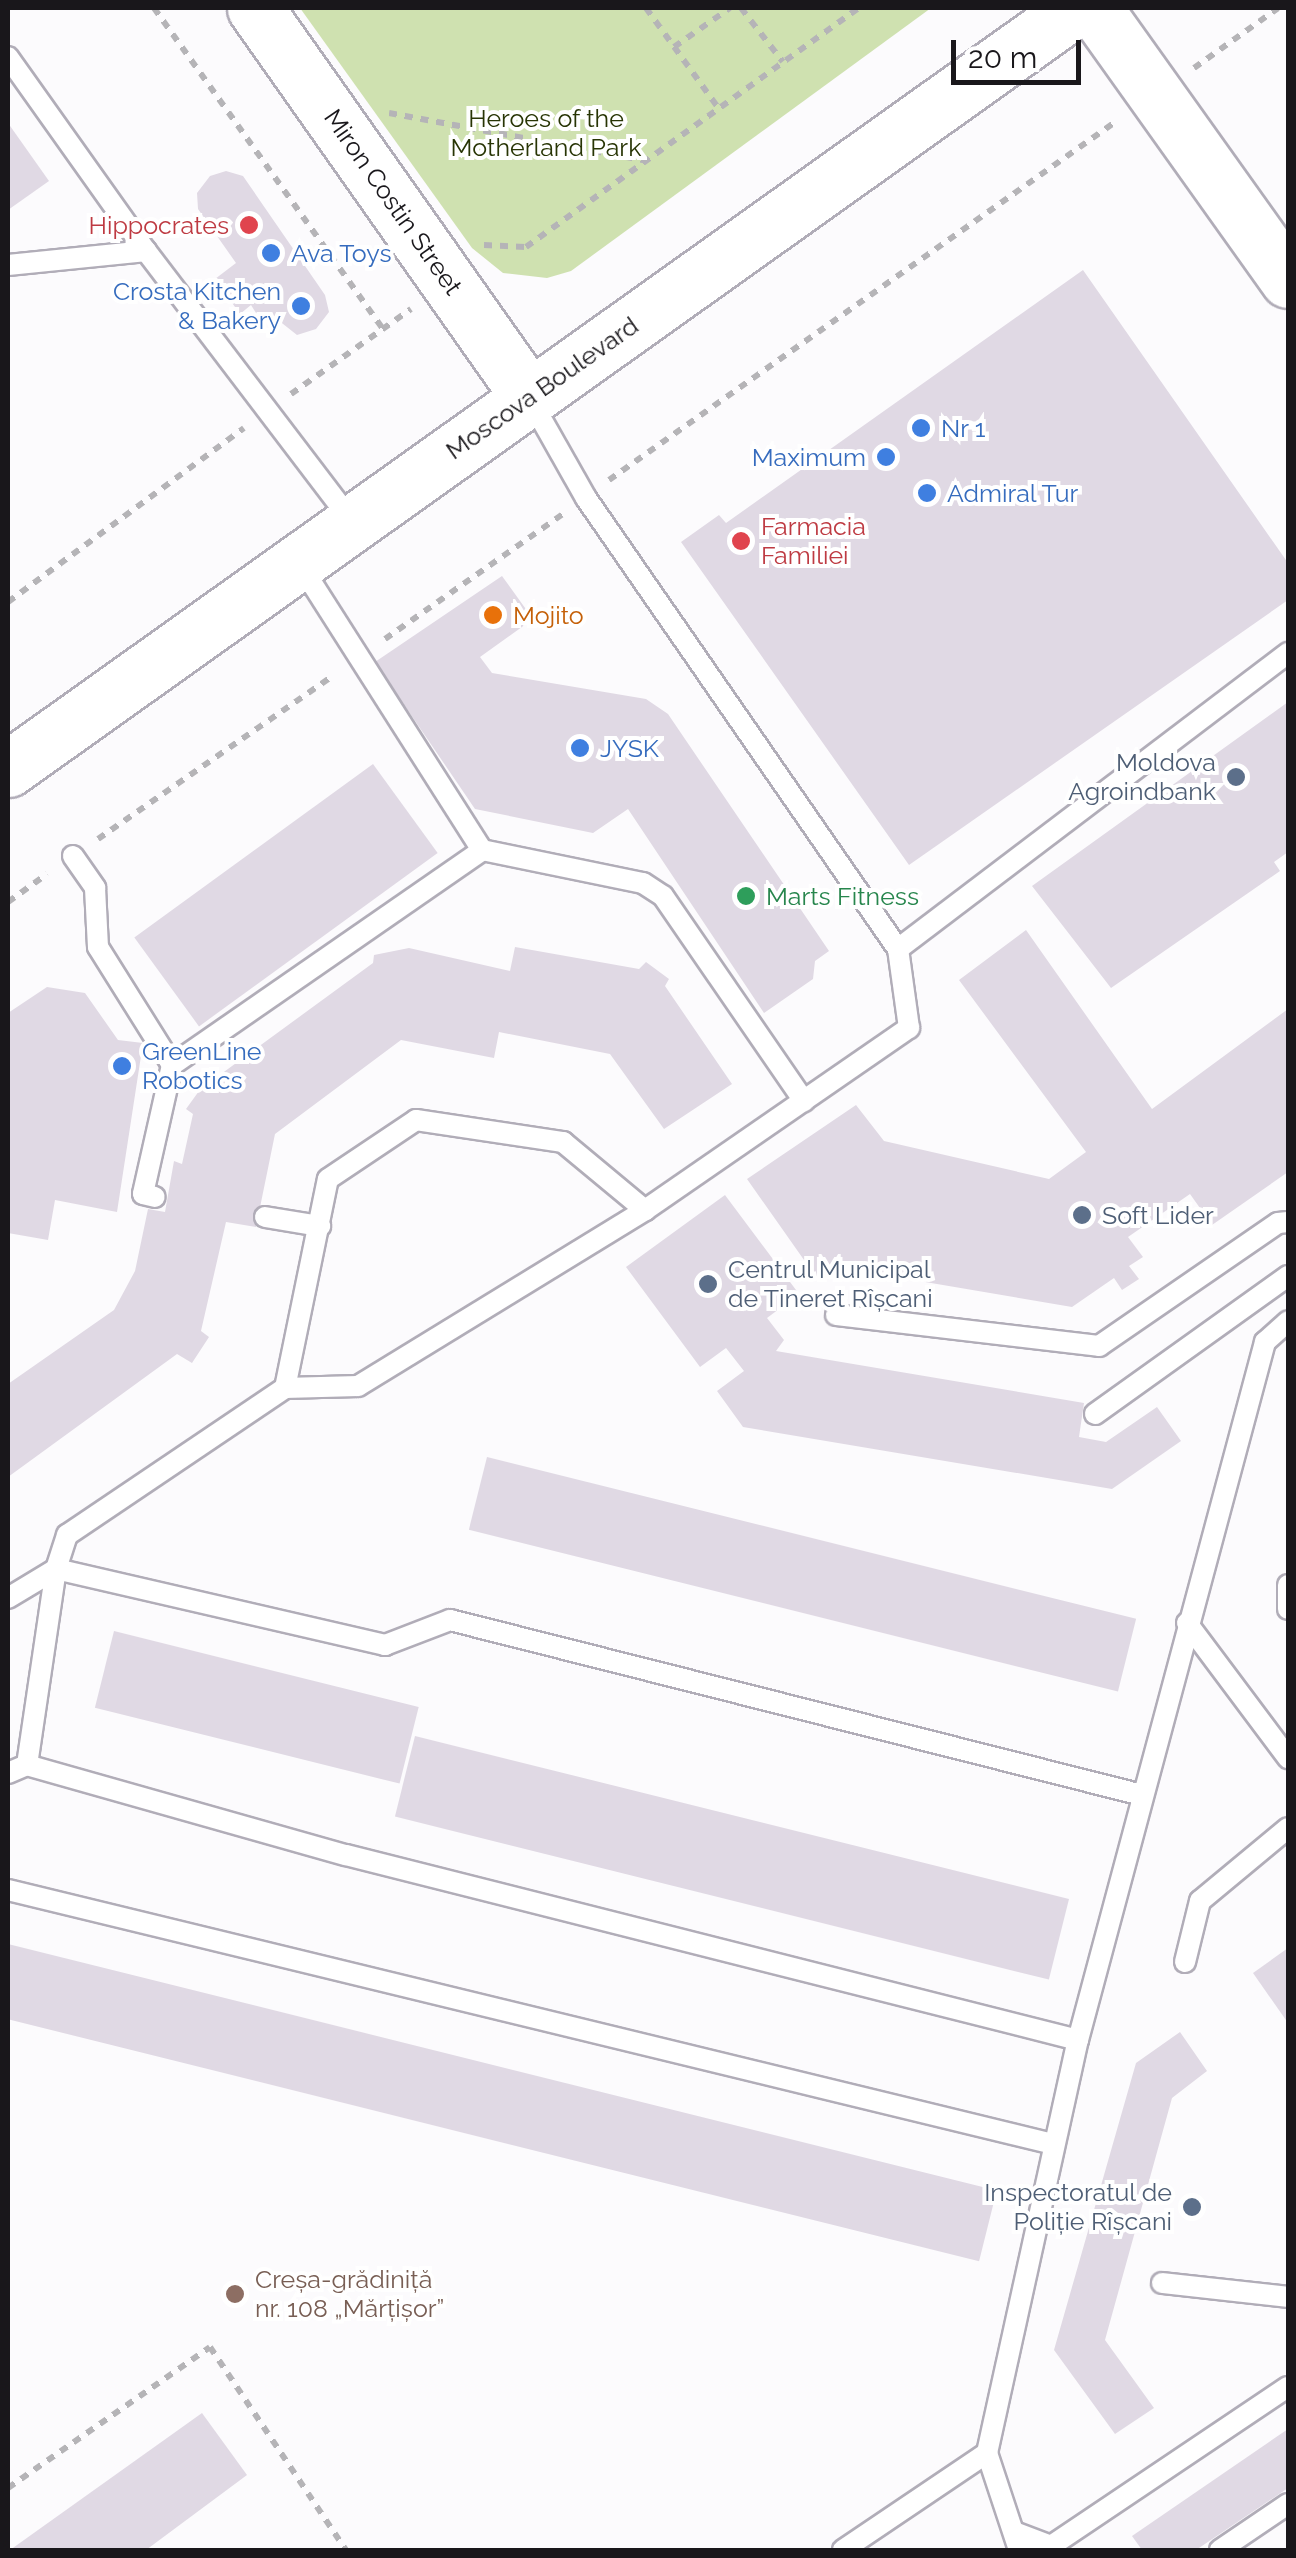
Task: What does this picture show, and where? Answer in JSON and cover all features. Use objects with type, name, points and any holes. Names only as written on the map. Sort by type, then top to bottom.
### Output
[{"type":"main road","name":"Miron Costin Street","points":[[255,8],[529,398]]},
{"type":"main road","name":"Moscova Boulevard","points":[[8,769],[1076,8]]},
{"type":"main road","points":[[1094,8],[1288,280]]},
{"type":"lane","points":[[8,57],[146,251],[353,523]]},
{"type":"lane","points":[[8,264],[146,251]]},
{"type":"lane","points":[[529,398],[586,498],[898,949],[909,1028],[645,1210],[358,1386],[284,1388],[67,1535],[56,1569],[17,1769],[1078,2040]]},
{"type":"lane","points":[[298,562],[482,850],[643,884],[663,896],[804,1100]]},
{"type":"lane","points":[[898,949],[1288,653]]},
{"type":"lane","points":[[155,1196],[143,1194],[172,1066],[482,850]]},
{"type":"lane","points":[[72,856],[95,888],[98,946],[172,1066]]},
{"type":"lane","points":[[284,1388],[328,1179],[416,1120],[563,1142],[645,1210]]},
{"type":"lane","points":[[266,1216],[320,1226]]},
{"type":"lane","points":[[836,1314],[1098,1346],[1278,1223],[1288,1222]]},
{"type":"lane","points":[[1095,1414],[1288,1276]]},
{"type":"lane","points":[[1288,1321],[1265,1342],[1142,1794],[1053,2144],[987,2453],[1018,2542],[1053,2548],[1288,2387]]},
{"type":"lane","points":[[8,1598],[56,1569],[385,1645],[450,1620],[1142,1794]]},
{"type":"lane","points":[[1288,1585],[1288,1609]]},
{"type":"lane","points":[[1187,1624],[1288,1758]]},
{"type":"lane","points":[[1186,1962],[1200,1902],[1288,1828]]},
{"type":"lane","points":[[8,1890],[1053,2144]]},
{"type":"lane","points":[[1162,2283],[1288,2298]]},
{"type":"lane","points":[[843,2550],[987,2453]]},
{"type":"lane","points":[[1220,2550],[1288,2504]]},
{"type":"path","points":[[8,602],[383,328],[154,8]]},
{"type":"path","points":[[646,8],[718,108]]},
{"type":"path","points":[[674,47],[730,8]]},
{"type":"path","points":[[741,8],[783,62]]},
{"type":"path","points":[[471,236],[492,249],[526,248],[859,8]]},
{"type":"path","points":[[8,902],[1278,8]]},
{"type":"path","points":[[382,112],[646,160]]},
{"type":"path","points":[[8,2488],[210,2347],[346,2550]]},
{"type":"green space","name":"Heroes of the Motherland Park","points":[[300,8],[931,8],[571,271],[547,278],[503,273],[472,248]]},
{"type":"building","points":[[8,123],[49,181],[8,210]]},
{"type":"building","points":[[226,171],[243,176],[325,295],[329,312],[316,329],[297,335],[273,316],[263,324],[251,305],[240,314],[215,279],[236,263],[198,209],[197,193],[210,176]]},
{"type":"building","points":[[1083,270],[1288,563],[1288,600],[909,865],[681,542],[719,515],[726,523]]},
{"type":"building","points":[[502,576],[533,619],[480,657],[492,673],[646,699],[668,714],[829,951],[815,961],[813,979],[764,1013],[628,809],[593,833],[475,809],[375,662]]},
{"type":"building","name":"Moldova Agroindbank","points":[[1288,702],[1288,852],[1274,862],[1280,871],[1111,988],[1032,886]]},
{"type":"building","points":[[373,764],[438,853],[199,1026],[134,937]]},
{"type":"building","points":[[1026,930],[1152,1109],[1288,1009],[1288,1172],[1212,1225],[1190,1194],[1128,1237],[1143,1257],[1129,1266],[1139,1279],[1122,1290],[1114,1278],[1072,1307],[831,1266],[816,1277],[747,1179],[856,1105],[884,1141],[1049,1179],[1086,1152],[959,980]]},
{"type":"building","points":[[515,947],[639,969],[646,962],[669,979],[665,986],[732,1084],[664,1129],[610,1054],[499,1032],[494,1058],[401,1040],[275,1134],[256,1227],[226,1222],[201,1331],[209,1337],[192,1363],[177,1354],[8,1477],[8,1384],[114,1310],[135,1271],[148,1209],[165,1212],[174,1161],[182,1164],[193,1114],[186,1109],[212,1073],[217,1077],[373,963],[374,955],[409,948],[510,971]]},
{"type":"building","points":[[47,987],[85,993],[118,1040],[143,1043],[117,1212],[55,1200],[48,1240],[8,1233],[8,1013]]},
{"type":"building","points":[[725,1195],[799,1294],[767,1318],[784,1340],[776,1351],[1084,1403],[1079,1437],[1106,1442],[1157,1407],[1181,1441],[1112,1489],[743,1427],[717,1391],[744,1371],[726,1348],[700,1367],[626,1267]]},
{"type":"building","points":[[487,1457],[1136,1619],[1118,1692],[469,1530]]},
{"type":"building","points":[[114,1631],[419,1707],[400,1784],[95,1708]]},
{"type":"building","points":[[415,1736],[1069,1899],[1049,1980],[395,1817]]},
{"type":"building","points":[[8,1944],[997,2191],[979,2261],[8,2019]]},
{"type":"building","points":[[1288,1948],[1288,2023],[1253,1973]]},
{"type":"building","points":[[1180,2032],[1207,2071],[1172,2098],[1105,2340],[1154,2408],[1115,2434],[1054,2350],[1136,2063]]},
{"type":"building","points":[[202,2413],[247,2475],[146,2550],[10,2550]]},
{"type":"building","points":[[1288,2429],[1288,2488],[1196,2550],[1142,2550],[1132,2536]]},
{"type":"place","name":"Hippocrates","points":[[249,225]]},
{"type":"place","name":"Ava Toys","points":[[271,253]]},
{"type":"place","name":"Crosta Kitchen & Bakery","points":[[301,306]]},
{"type":"place","name":"Nr 1","points":[[921,428]]},
{"type":"place","name":"Maximum","points":[[886,457]]},
{"type":"place","name":"Admiral Tur","points":[[927,493]]},
{"type":"place","name":"Farmacia Familiei","points":[[741,541]]},
{"type":"place","name":"Mojito","points":[[493,615]]},
{"type":"place","name":"JYSK","points":[[580,748]]},
{"type":"place","name":"Moldova Agroindbank","points":[[1236,777]]},
{"type":"place","name":"Marts Fitness","points":[[746,896]]},
{"type":"place","name":"GreenLine Robotics","points":[[122,1066]]},
{"type":"place","name":"Soft Lider","points":[[1082,1215]]},
{"type":"place","name":"Centrul Municipal de Tineret Rîșcani","points":[[708,1284]]},
{"type":"place","name":"Inspectoratul de Poliție Rîșcani","points":[[1192,2207]]},
{"type":"place","name":"Creșa-grădiniță nr. 108 „Mărțișor”","points":[[235,2294]]}]
